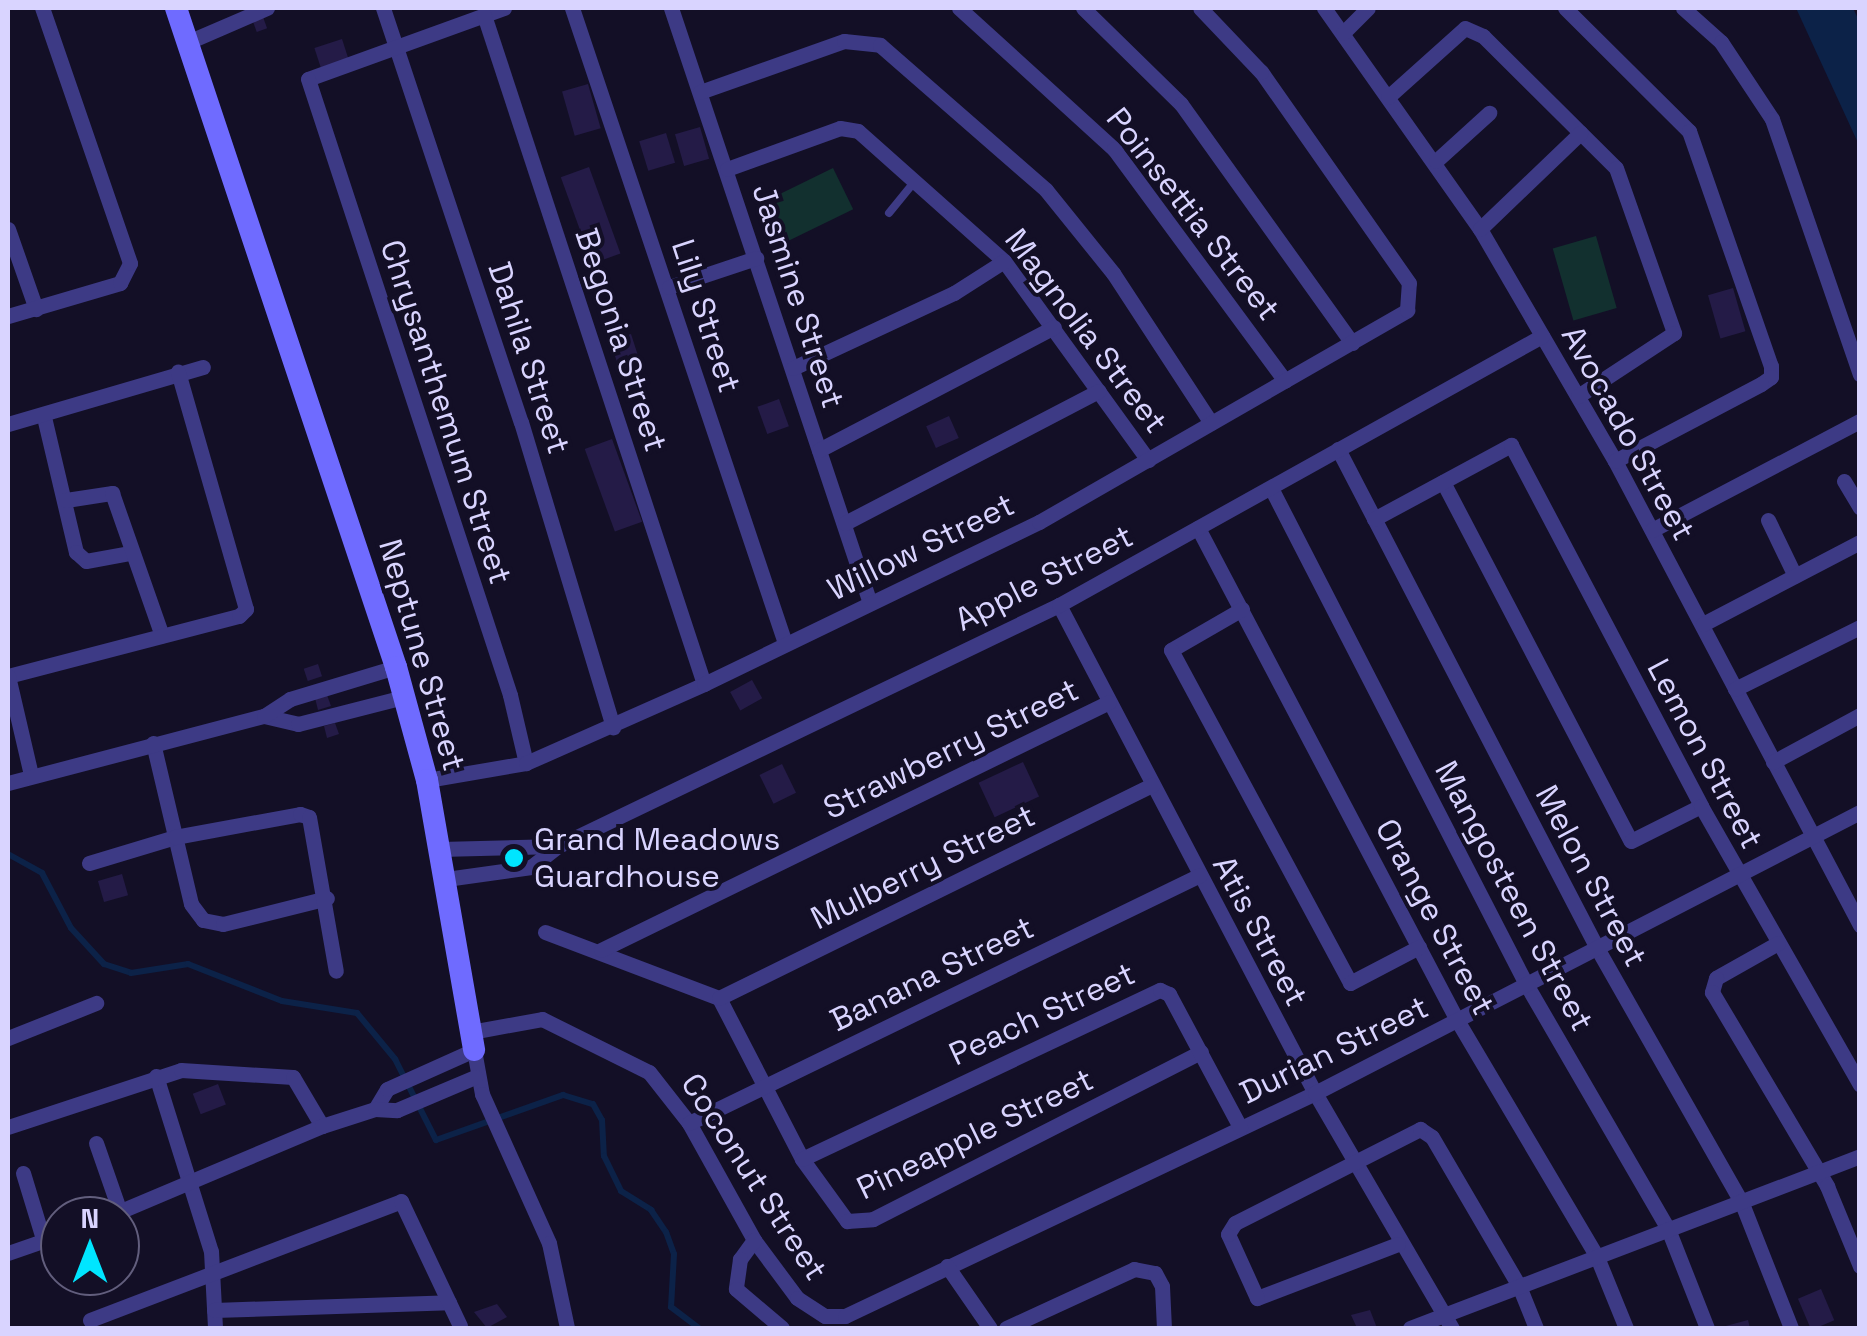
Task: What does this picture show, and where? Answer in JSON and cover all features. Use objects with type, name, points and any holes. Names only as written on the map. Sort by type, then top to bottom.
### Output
[{"type":"street","points":[[8,316],[120,283],[130,262],[42,8]]},
{"type":"street","name":"Neptune Street","points":[[177,8],[396,667],[427,780],[476,1077],[549,1243],[568,1328]]},
{"type":"street","points":[[188,42],[228,15],[267,8]]},
{"type":"street","name":"Dahila Street","points":[[384,8],[614,727]]},
{"type":"street","points":[[398,46],[504,8]]},
{"type":"street","name":"Lily Street","points":[[572,8],[785,643]]},
{"type":"street","name":"Poinsettia Street","points":[[959,8],[1114,149],[1286,381]]},
{"type":"street","points":[[1084,8],[1181,104],[1352,343]]},
{"type":"street","name":"Willow Street","points":[[427,780],[526,763],[704,684],[1148,460],[1352,343],[1412,303],[1410,282],[1288,109],[1200,8]]},
{"type":"street","name":"Avocado Street","points":[[1324,8],[1436,161],[1578,396],[1703,624],[1812,836],[1854,903],[1860,925]]},
{"type":"street","points":[[1343,32],[1368,8]]},
{"type":"street","points":[[1565,8],[1689,131],[1770,377],[1615,460]]},
{"type":"street","points":[[1683,8],[1730,54],[1772,119],[1860,374]]},
{"type":"street","name":"Jasmine Street","points":[[676,9],[870,603]]},
{"type":"street","name":"Begonia Street","points":[[484,15],[704,684]]},
{"type":"street","points":[[1388,96],[1465,28],[1483,36],[1616,168],[1674,333],[1669,342],[1578,396]]},
{"type":"street","points":[[700,92],[844,41],[880,45],[1046,190],[1113,274],[1212,424]]},
{"type":"street","name":"Chrysanthemum Street","points":[[398,46],[308,79],[510,695],[526,763]]},
{"type":"street","points":[[1436,161],[1489,113]]},
{"type":"street","name":"Magnolia Street","points":[[727,169],[850,126],[918,178],[1004,261],[1148,460]]},
{"type":"street","points":[[1480,229],[1580,133]]},
{"type":"street","points":[[8,230],[36,309]]},
{"type":"street","points":[[668,287],[756,258]]},
{"type":"street","points":[[793,368],[954,294],[1004,261]]},
{"type":"street","points":[[819,450],[1054,328]]},
{"type":"street","name":"Apple Street","points":[[446,879],[530,868],[558,846],[1059,605],[1542,336]]},
{"type":"street","points":[[8,424],[44,418],[203,366]]},
{"type":"street","points":[[32,775],[8,676],[239,616],[245,598],[178,372]]},
{"type":"street","points":[[844,523],[1100,391]]},
{"type":"street","points":[[44,418],[80,558],[130,553]]},
{"type":"street","points":[[1652,530],[1860,421]]},
{"type":"street","name":"Lemon Street","points":[[1443,482],[1511,445],[1700,806],[1860,1085]]},
{"type":"street","name":"Melon Street","points":[[1338,449],[1597,948],[1741,1201],[1791,1328]]},
{"type":"street","points":[[1844,481],[1860,508]]},
{"type":"street","points":[[1374,519],[1443,482],[1632,841],[1700,806]]},
{"type":"street","name":"Mangosteen Street","points":[[1271,488],[1526,984],[1668,1230],[1708,1328]]},
{"type":"street","points":[[66,500],[112,493],[162,636]]},
{"type":"street","points":[[1768,520],[1795,576]]},
{"type":"street","name":"Orange Street","points":[[1198,528],[1456,1020],[1597,1257],[1626,1328]]},
{"type":"street","points":[[1703,624],[1860,542]]},
{"type":"street","name":"Atis Street","points":[[1059,605],[1355,1167],[1447,1322]]},
{"type":"street","points":[[1242,609],[1171,650],[1350,983],[1420,947]]},
{"type":"street","points":[[1735,689],[1860,627]]},
{"type":"street","points":[[8,782],[264,716],[290,699],[396,667]]},
{"type":"street","points":[[264,716],[298,724],[404,697]]},
{"type":"street","name":"Strawberry Street","points":[[600,950],[1110,702]]},
{"type":"street","points":[[1773,762],[1860,715]]},
{"type":"street","points":[[153,743],[191,904],[202,920],[223,924],[328,898]]},
{"type":"street","name":"Mulberry Street","points":[[719,998],[1152,785]]},
{"type":"street","name":"Durian Street","points":[[822,1322],[864,1310],[947,1266],[1315,1093],[1860,812]]},
{"type":"street","points":[[89,863],[174,838],[300,814],[316,828],[336,972]]},
{"type":"street","name":"Apple Street","points":[[440,849],[558,846]]},
{"type":"street","name":"Banana Street","points":[[689,1123],[1200,875]]},
{"type":"street","points":[[544,932],[719,998]]},
{"type":"street","points":[[1778,943],[1716,978],[1712,992],[1816,1172],[1860,1266]]},
{"type":"street","name":"Peach Street","points":[[802,1159],[1150,992],[1169,994],[1240,1127]]},
{"type":"street","name":"Pineapple Street","points":[[719,998],[802,1159],[836,1212],[858,1222],[1202,1052]]},
{"type":"street","points":[[8,1038],[96,1003]]},
{"type":"street","name":"Coconut Street","points":[[375,1108],[388,1089],[472,1041],[526,1019],[559,1025],[649,1072],[689,1123],[754,1240],[797,1298],[822,1322]]},
{"type":"street","points":[[8,1127],[181,1070],[293,1077],[322,1126]]},
{"type":"street","points":[[156,1076],[193,1183],[214,1274],[215,1328]]},
{"type":"street","points":[[140,1204],[322,1126],[375,1108],[398,1110],[476,1077]]},
{"type":"street","points":[[1398,1244],[1268,1298],[1258,1298],[1246,1284],[1230,1228],[1355,1167],[1420,1129],[1432,1137],[1519,1286],[1536,1328]]},
{"type":"street","points":[[96,1143],[110,1196]]},
{"type":"street","points":[[1410,1328],[1447,1322],[1519,1286],[1860,1156]]},
{"type":"street","points":[[22,1173],[40,1213]]},
{"type":"street","points":[[90,1320],[401,1201],[460,1326]]},
{"type":"street","points":[[754,1240],[740,1259],[736,1289],[782,1328]]},
{"type":"street","points":[[8,1253],[40,1243]]},
{"type":"street","points":[[947,1266],[990,1328]]},
{"type":"street","points":[[1006,1328],[1134,1268],[1154,1273],[1162,1286],[1164,1328]]},
{"type":"street","points":[[214,1310],[449,1302]]},
{"type":"lane","points":[[889,213],[918,178]]},
{"type":"lane","points":[[488,846],[491,875]]},
{"type":"green space","points":[[833,168],[853,209],[777,247],[757,205]]},
{"type":"green space","points":[[1596,236],[1617,308],[1573,320],[1553,248]]},
{"type":"water","points":[[1796,8],[1853,8],[1860,23],[1859,145]]},
{"type":"building","points":[[263,17],[267,28],[257,32],[253,21]]},
{"type":"building","points":[[342,39],[349,60],[321,69],[314,48]]},
{"type":"building","points":[[588,84],[601,128],[575,136],[562,91]]},
{"type":"building","points":[[700,127],[709,159],[684,166],[675,134]]},
{"type":"building","points":[[666,133],[675,163],[648,171],[639,141]]},
{"type":"building","points":[[589,167],[620,253],[592,264],[561,177]]},
{"type":"building","points":[[1733,288],[1745,331],[1720,338],[1708,295]]},
{"type":"building","points":[[631,334],[642,368],[621,375],[610,341]]},
{"type":"building","points":[[779,399],[789,426],[767,434],[757,407]]},
{"type":"building","points":[[949,416],[959,438],[936,448],[926,426]]},
{"type":"building","points":[[612,439],[642,522],[615,532],[585,449]]},
{"type":"building","points":[[318,664],[322,676],[308,681],[304,669]]},
{"type":"building","points":[[752,680],[762,698],[740,710],[730,692]]},
{"type":"building","points":[[327,695],[331,706],[318,710],[315,698]]},
{"type":"building","points":[[335,723],[339,734],[327,738],[324,726]]},
{"type":"building","points":[[1023,762],[1039,796],[995,817],[979,783]]},
{"type":"building","points":[[782,764],[796,793],[774,804],[760,775]]},
{"type":"building","name":"Grand Meadows Guardhouse","points":[[521,850],[522,865],[507,866],[506,851]]},
{"type":"building","points":[[122,874],[128,895],[104,902],[98,881]]},
{"type":"building","points":[[218,1084],[226,1105],[201,1114],[193,1094]]},
{"type":"building","points":[[1821,1289],[1834,1320],[1810,1328],[1798,1299]]},
{"type":"building","points":[[497,1304],[507,1317],[487,1328],[474,1312]]},
{"type":"building","points":[[1370,1310],[1377,1328],[1357,1328],[1351,1315]]},
{"type":"building","points":[[1748,1320],[1750,1328],[1722,1328],[1722,1327]]},
{"type":"waterway","points":[[8,854],[42,873],[71,928],[104,964],[131,973],[188,964],[282,1001],[357,1013],[395,1059],[436,1140],[563,1095],[593,1104],[602,1120],[604,1156],[621,1191],[651,1210],[666,1232],[674,1254],[671,1307],[699,1328]]},
{"type":"place","name":"Grand Meadows Guardhouse","points":[[514,858]]}]
